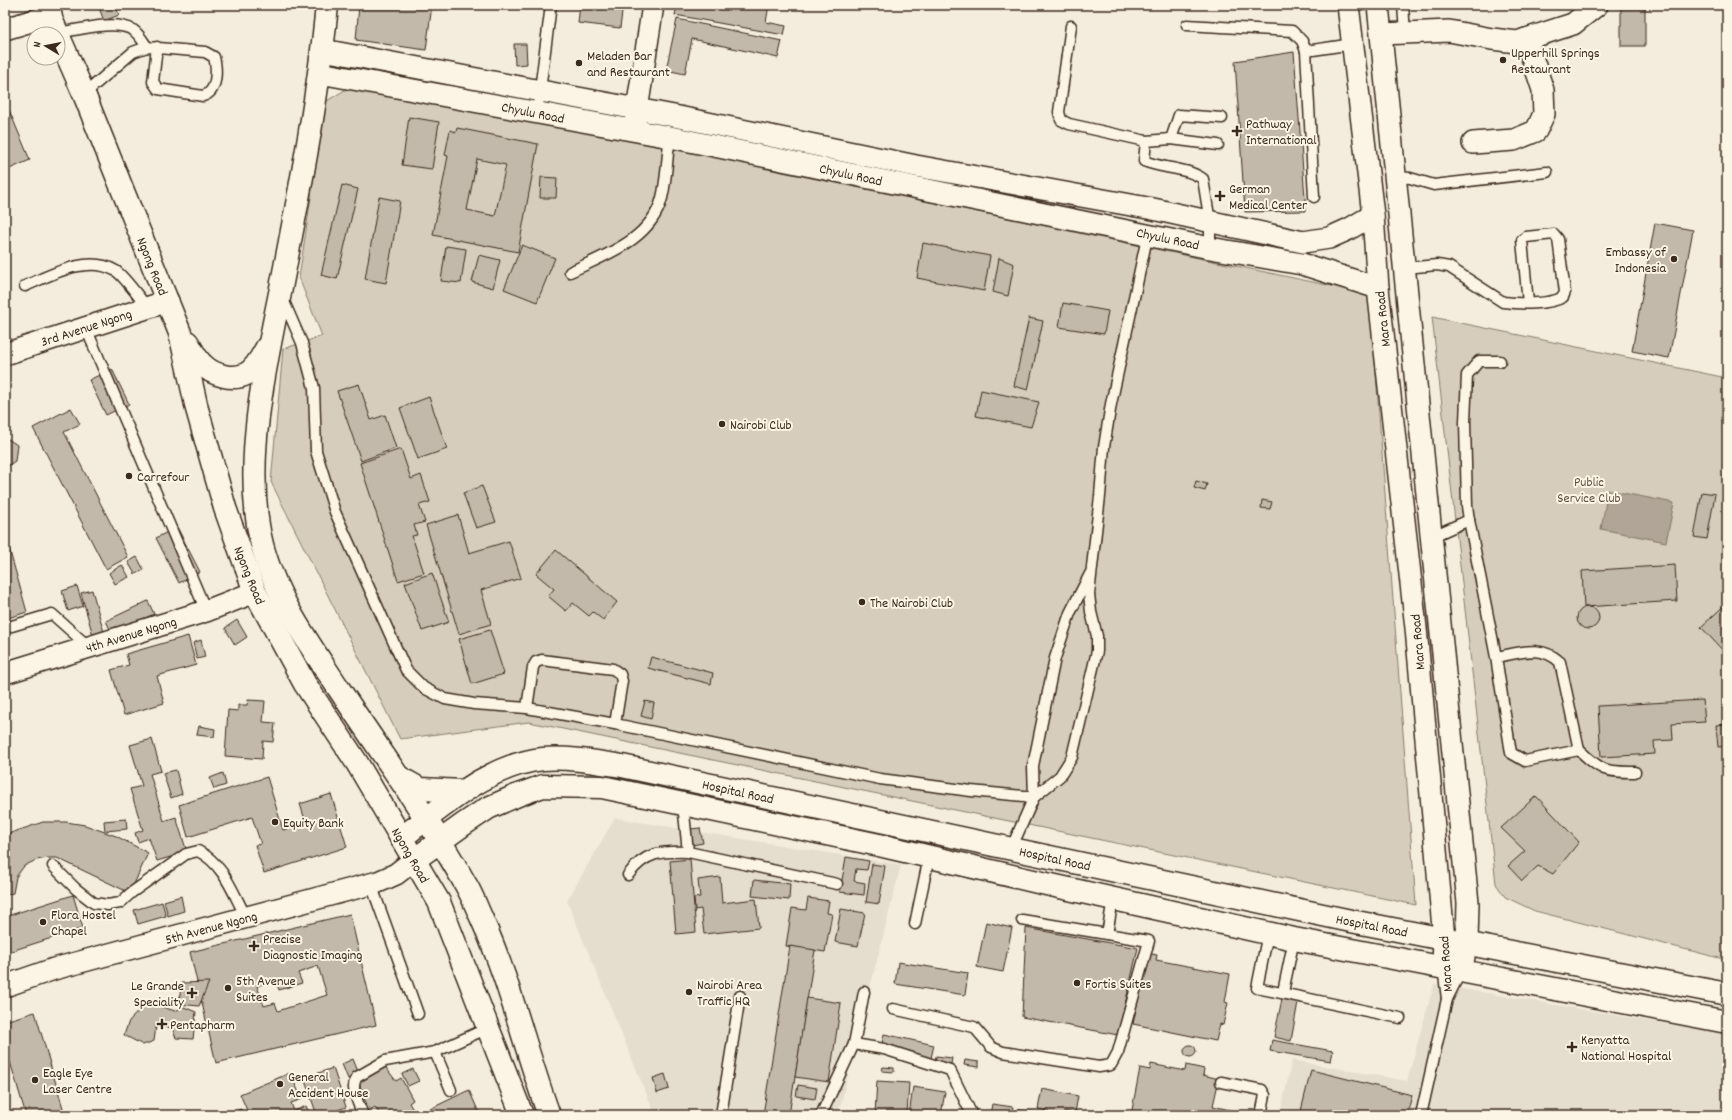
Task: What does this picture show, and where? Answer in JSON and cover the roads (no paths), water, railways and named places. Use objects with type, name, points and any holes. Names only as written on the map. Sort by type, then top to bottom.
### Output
[{"type":"street","name":"Ngong Road","points":[[327,5],[320,73],[269,344],[255,461],[257,524],[264,556],[280,593],[307,641],[399,777],[468,887],[496,950],[549,1115]]},
{"type":"street","points":[[633,131],[653,5]]},
{"type":"street","name":"Mara Road","points":[[1348,5],[1373,215],[1378,288],[1416,628],[1444,939],[1452,969]]},
{"type":"street","name":"Mara Road","points":[[1378,5],[1397,178],[1468,903],[1467,943],[1452,969]]},
{"type":"street","points":[[1382,34],[1449,31],[1517,42],[1573,24],[1597,5]]},
{"type":"street","name":"Ngong Road","points":[[51,18],[84,94],[158,304],[180,333],[197,409],[223,500],[255,592],[305,684],[357,763],[439,902],[522,1115]]},
{"type":"street","points":[[5,29],[51,18]]},
{"type":"street","points":[[1473,144],[1514,140],[1536,131],[1544,114],[1543,90],[1526,39]]},
{"type":"street","name":"Chyulu Road","points":[[323,50],[674,116],[916,166],[1153,209],[1303,242],[1329,238],[1349,229],[1373,215]]},
{"type":"street","name":"Chyulu Road","points":[[320,73],[670,137],[1148,233],[1210,248],[1302,264],[1378,288]]},
{"type":"street","name":"3rd Avenue Ngong","points":[[5,354],[158,304]]},
{"type":"street","points":[[180,333],[201,364],[212,372],[229,377],[246,374],[256,365],[269,344]]},
{"type":"street","name":"4th Avenue Ngong","points":[[5,673],[206,611],[255,592]]},
{"type":"street","name":"Hospital Road","points":[[401,838],[463,792],[504,769],[543,759],[588,761],[622,766],[1444,939],[1727,994]]},
{"type":"street","points":[[399,777],[420,789],[463,792]]},
{"type":"street","name":"Hospital Road","points":[[414,860],[488,808],[518,795],[543,786],[602,787],[929,857],[1294,939],[1727,1022]]},
{"type":"street","name":"5th Avenue Ngong","points":[[5,986],[54,969],[371,884],[396,874],[414,860]]},
{"type":"lane","points":[[537,113],[541,92],[551,5]]},
{"type":"lane","points":[[1403,5],[1406,33]]},
{"type":"lane","points":[[51,18],[131,29],[152,47],[152,82],[158,89],[203,96],[209,94],[213,90],[216,66],[214,57],[205,52],[152,47],[133,52],[84,94]]},
{"type":"lane","points":[[1187,25],[1292,31],[1302,41],[1306,51],[1314,197]]},
{"type":"lane","points":[[1071,26],[1059,112],[1061,120],[1069,124],[1146,141],[1171,139],[1218,145]]},
{"type":"lane","points":[[1306,51],[1353,44]]},
{"type":"lane","points":[[1171,139],[1179,115],[1222,118]]},
{"type":"lane","points":[[570,272],[627,244],[644,230],[654,218],[662,198],[674,116]]},
{"type":"lane","points":[[1146,141],[1144,161],[1154,166],[1196,174],[1203,179],[1210,222],[1210,248]]},
{"type":"lane","points":[[1397,178],[1410,178],[1434,185],[1548,172]]},
{"type":"lane","points":[[280,291],[302,343],[314,388],[316,451],[335,512],[406,670],[424,688],[445,699],[474,704],[527,708],[615,724],[880,778],[971,792],[1034,797],[1060,776],[1072,757],[1097,651],[1097,636],[1090,612],[1089,594],[1105,439],[1148,233]]},
{"type":"lane","points":[[1405,268],[1437,265],[1449,267],[1503,302],[1528,303],[1558,300],[1563,297],[1565,292],[1558,239],[1554,234],[1526,237],[1522,240],[1528,303]]},
{"type":"lane","points":[[25,286],[73,267],[101,265],[116,271],[158,304]]},
{"type":"lane","points":[[86,328],[206,611]]},
{"type":"lane","points":[[1500,361],[1479,361],[1467,375],[1465,422],[1466,506],[1496,657],[1511,753],[1525,761],[1579,750]]},
{"type":"lane","points":[[1431,537],[1469,520]]},
{"type":"lane","points":[[1011,849],[1034,797],[1033,766],[1055,658],[1070,613],[1091,572]]},
{"type":"lane","points":[[5,628],[52,614],[89,647]]},
{"type":"lane","points":[[1496,657],[1536,650],[1551,654],[1560,662],[1579,750],[1592,762],[1610,772],[1635,772]]},
{"type":"lane","points":[[527,708],[533,667],[536,662],[542,660],[613,669],[620,674],[622,681],[615,724]]},
{"type":"lane","points":[[683,804],[688,852]]},
{"type":"lane","points":[[53,866],[76,889],[94,903],[108,905],[120,903],[131,893],[186,854],[198,851],[208,856],[222,870],[246,917]]},
{"type":"lane","points":[[628,875],[636,864],[646,857],[668,852],[688,852],[837,884]]},
{"type":"lane","points":[[915,924],[929,857]]},
{"type":"lane","points":[[371,884],[418,1014]]},
{"type":"lane","points":[[1107,934],[1113,899]]},
{"type":"lane","points":[[893,1009],[974,1027],[991,1047],[1003,1052],[1099,1067],[1111,1064],[1118,1052],[1149,941],[1022,920]]},
{"type":"lane","points":[[1268,933],[1257,988],[1283,992],[1400,1018]]},
{"type":"lane","points":[[1283,992],[1294,939]]},
{"type":"lane","name":"Mara Road","points":[[1447,998],[1452,969]]},
{"type":"lane","name":"Mara Road","points":[[1447,998],[1452,969]]},
{"type":"lane","points":[[821,1115],[854,1044],[864,992]]},
{"type":"lane","points":[[721,1115],[740,996]]},
{"type":"lane","points":[[1421,1115],[1447,998]]},
{"type":"lane","points":[[363,1115],[354,1090],[354,1082],[356,1077],[385,1061],[435,1052],[488,1028]]},
{"type":"lane","points":[[854,1044],[884,1049],[950,1070],[971,1115]]},
{"type":"lane","points":[[435,1052],[451,1090]]},
{"type":"lane","points":[[1221,1082],[1262,1090],[1265,1095],[1261,1115]]},
{"type":"place","name":"Upperhill Springs Restaurant","points":[[1503,60]]},
{"type":"place","name":"Meladen Bar and Restaurant","points":[[579,63]]},
{"type":"place","name":"Pathway International","points":[[1237,131]]},
{"type":"place","name":"German Medical Center","points":[[1220,196]]},
{"type":"place","name":"Embassy of Indonesia","points":[[1674,259]]},
{"type":"place","name":"Nairobi Club","points":[[722,424]]},
{"type":"place","name":"Carrefour","points":[[129,476]]},
{"type":"place","name":"The Nairobi Club","points":[[862,602]]},
{"type":"place","name":"Equity Bank","points":[[275,822]]},
{"type":"place","name":"Flora Hostel Chapel","points":[[43,922]]},
{"type":"place","name":"Precise Diagnostic Imaging","points":[[254,946]]},
{"type":"place","name":"Fortis Suites","points":[[1077,983]]},
{"type":"place","name":"5th Avenue Suites","points":[[228,988]]},
{"type":"place","name":"Nairobi Area Traffic HQ","points":[[689,992]]},
{"type":"place","name":"Le Grande Speciality","points":[[192,993]]},
{"type":"place","name":"Pentapharm","points":[[162,1024]]},
{"type":"place","name":"Kenyatta National Hospital","points":[[1572,1047]]},
{"type":"place","name":"Eagle Eye Laser Centre","points":[[35,1080]]},
{"type":"place","name":"General Accident House","points":[[280,1084]]},
{"type":"park label","name":"Public Service Club","points":[[1589,490]]}]
